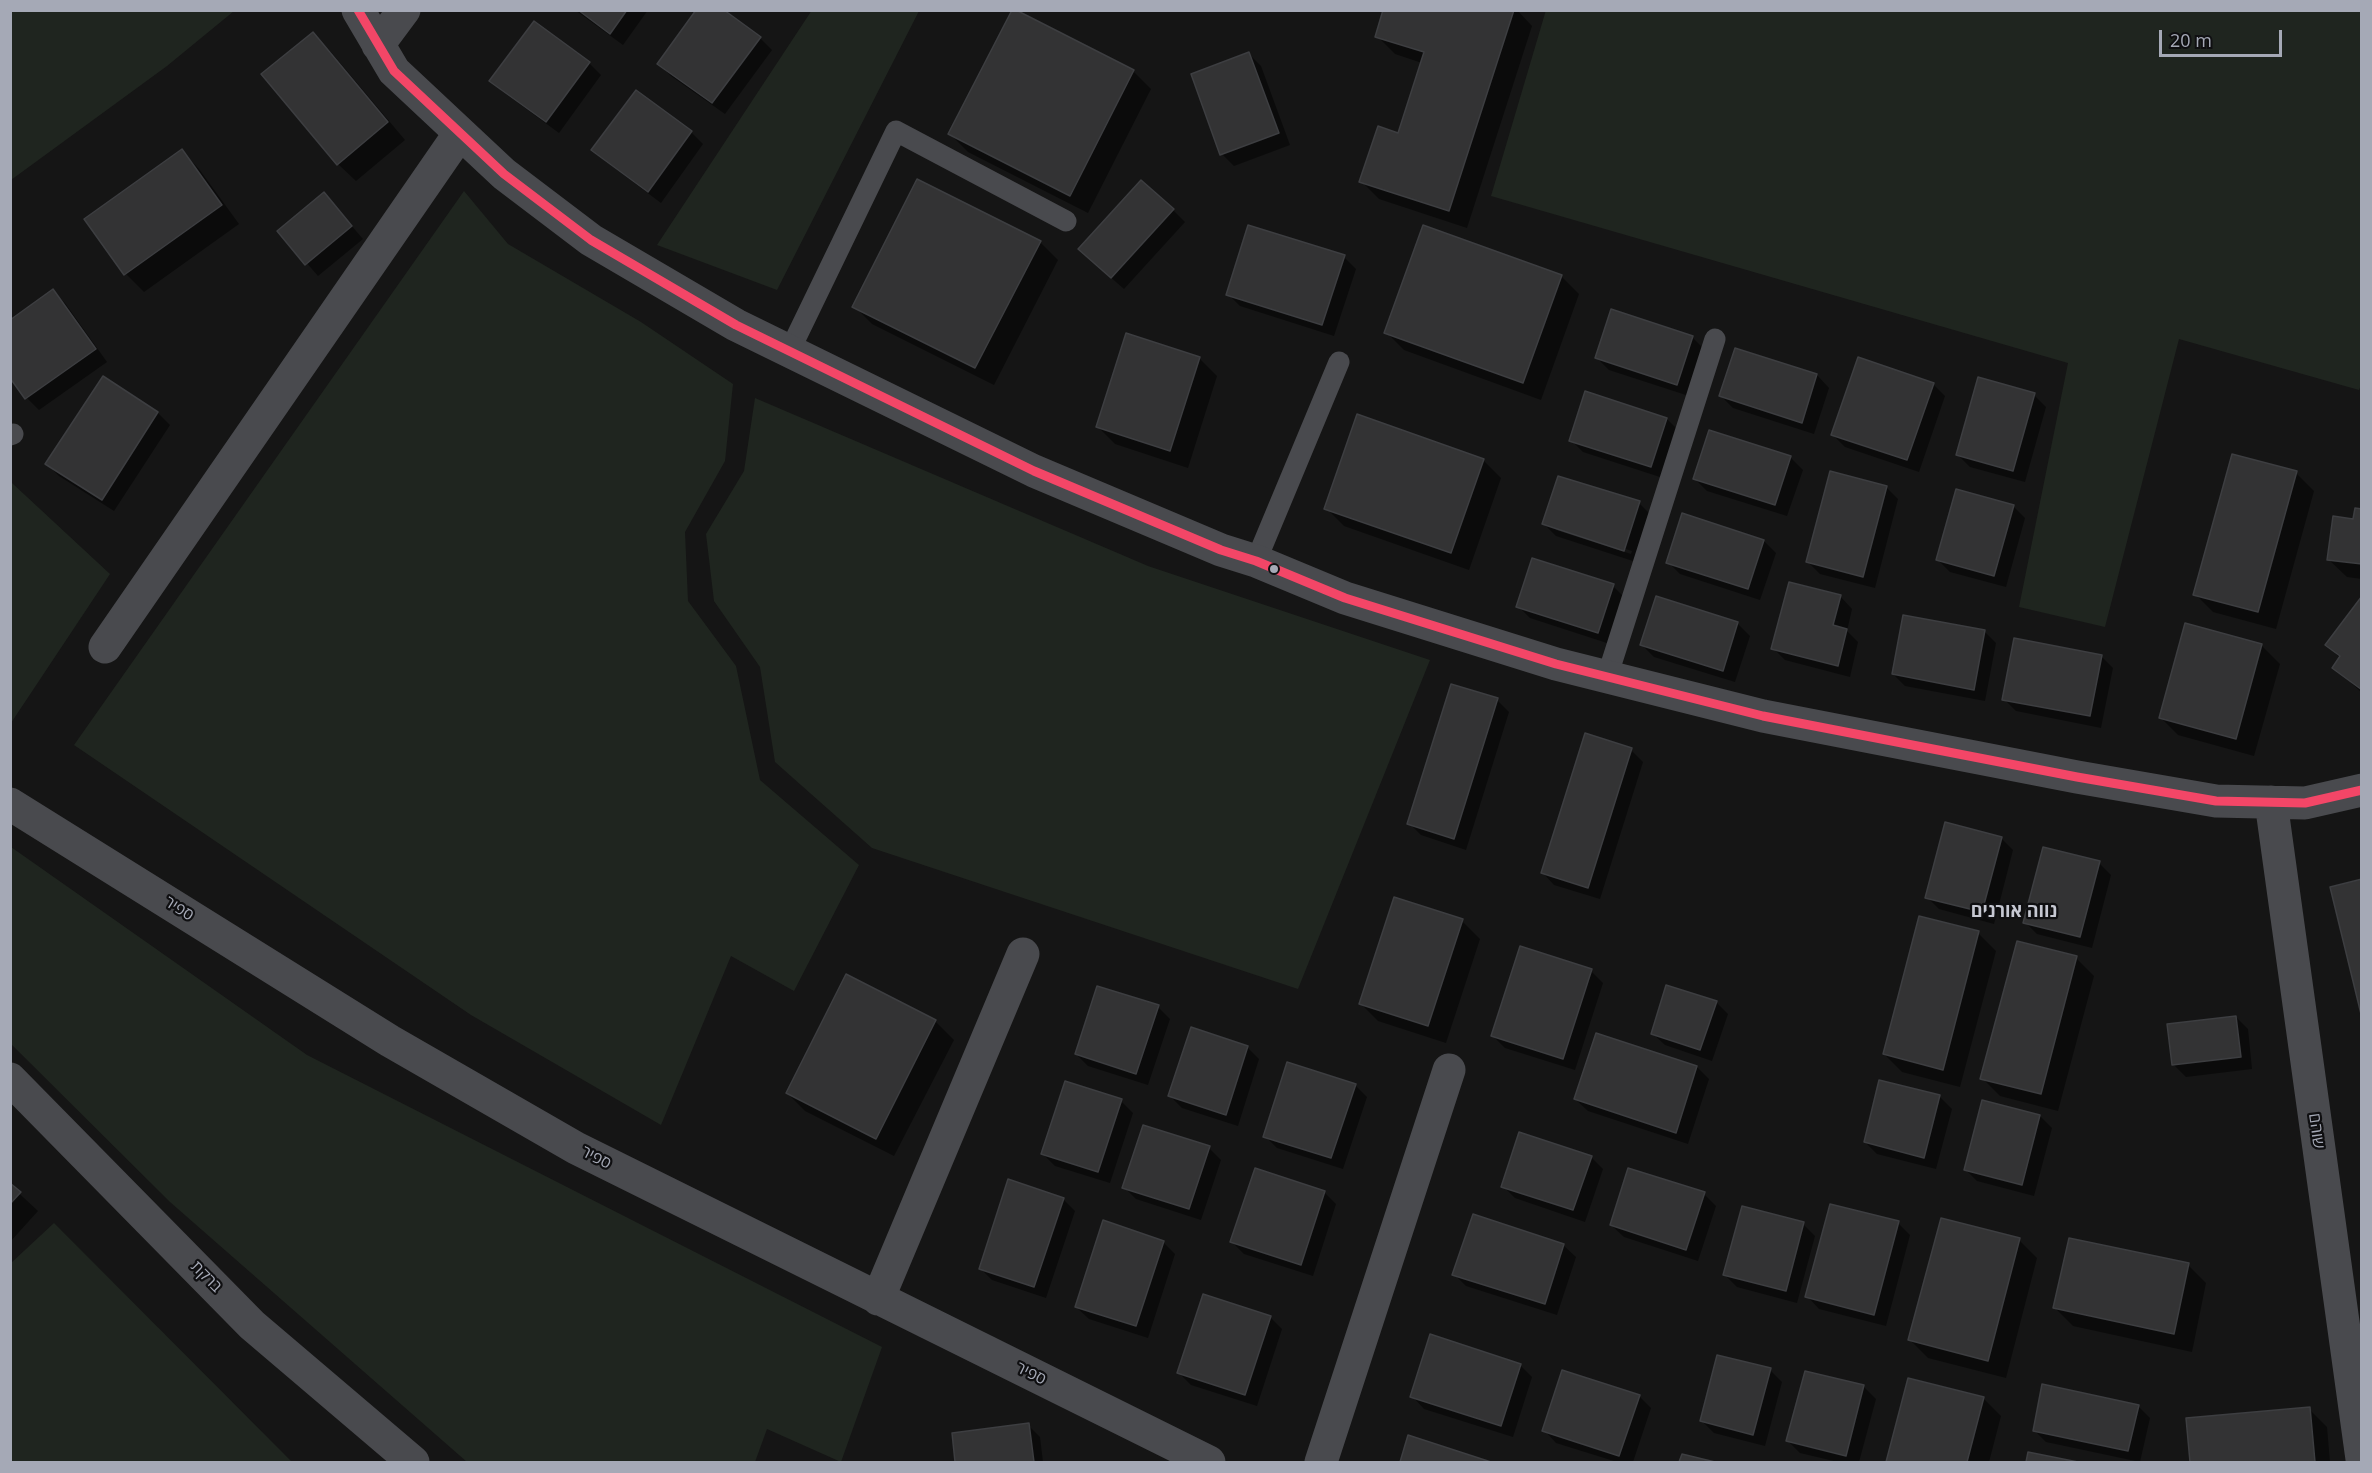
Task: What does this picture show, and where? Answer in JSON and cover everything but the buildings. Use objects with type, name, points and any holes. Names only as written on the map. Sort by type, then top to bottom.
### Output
[{"type":"street","points":[[358,10],[394,71],[504,174],[591,240],[736,325],[1034,471],[1221,550],[1256,561],[1344,598],[1556,664],[1763,716],[2077,777],[2216,801],[2305,803],[2361,790]]},
{"type":"street","points":[[378,45],[404,10]]},
{"type":"street","points":[[105,647],[460,133]]},
{"type":"street","name":"שוהם","points":[[2271,802],[2361,1459]]},
{"type":"street","name":"ספיר","points":[[10,804],[390,1041],[576,1148],[1209,1462]]},
{"type":"street","points":[[878,1299],[1023,954]]},
{"type":"street","points":[[1321,1462],[1449,1070]]},
{"type":"street","name":"ברקת","points":[[10,1079],[252,1325],[413,1462]]},
{"type":"lane","points":[[789,352],[896,131],[1066,221]]},
{"type":"lane","points":[[1607,676],[1715,339]]},
{"type":"lane","points":[[1256,561],[1339,362]]},
{"type":"shaded area","points":[[812,10],[919,11],[777,290],[657,245]]},
{"type":"shaded area","points":[[1546,10],[2361,11],[2362,383],[2359,390],[2179,339],[2105,627],[2019,607],[2068,363],[1491,196]]},
{"type":"shaded area","points":[[10,11],[234,11],[167,66],[11,180]]},
{"type":"shaded area","points":[[464,191],[508,244],[641,322],[733,384],[725,461],[685,532],[688,601],[736,666],[760,780],[859,865],[794,991],[731,956],[661,1125],[471,1015],[74,745]]},
{"type":"shaded area","points":[[755,398],[1148,566],[1430,660],[1298,989],[872,848],[775,762],[760,667],[714,601],[706,534],[744,471]]},
{"type":"shaded area","points":[[12,483],[110,574],[11,723],[10,485]]},
{"type":"shaded area","points":[[11,847],[307,1055],[882,1347],[841,1462],[767,1429],[755,1462],[467,1462],[170,1202],[11,1044]]},
{"type":"shaded area","points":[[54,1223],[292,1462],[11,1462],[11,1263]]},
{"type":"transit line","points":[[358,10],[394,71],[504,174],[591,240],[736,325],[1034,471],[1221,550],[1256,561],[1345,598],[1556,664],[1763,716],[2077,777],[2216,801],[2305,803],[2362,790]]},
{"type":"district","name":"נווה אורנים","points":[[2014,912]]}]
